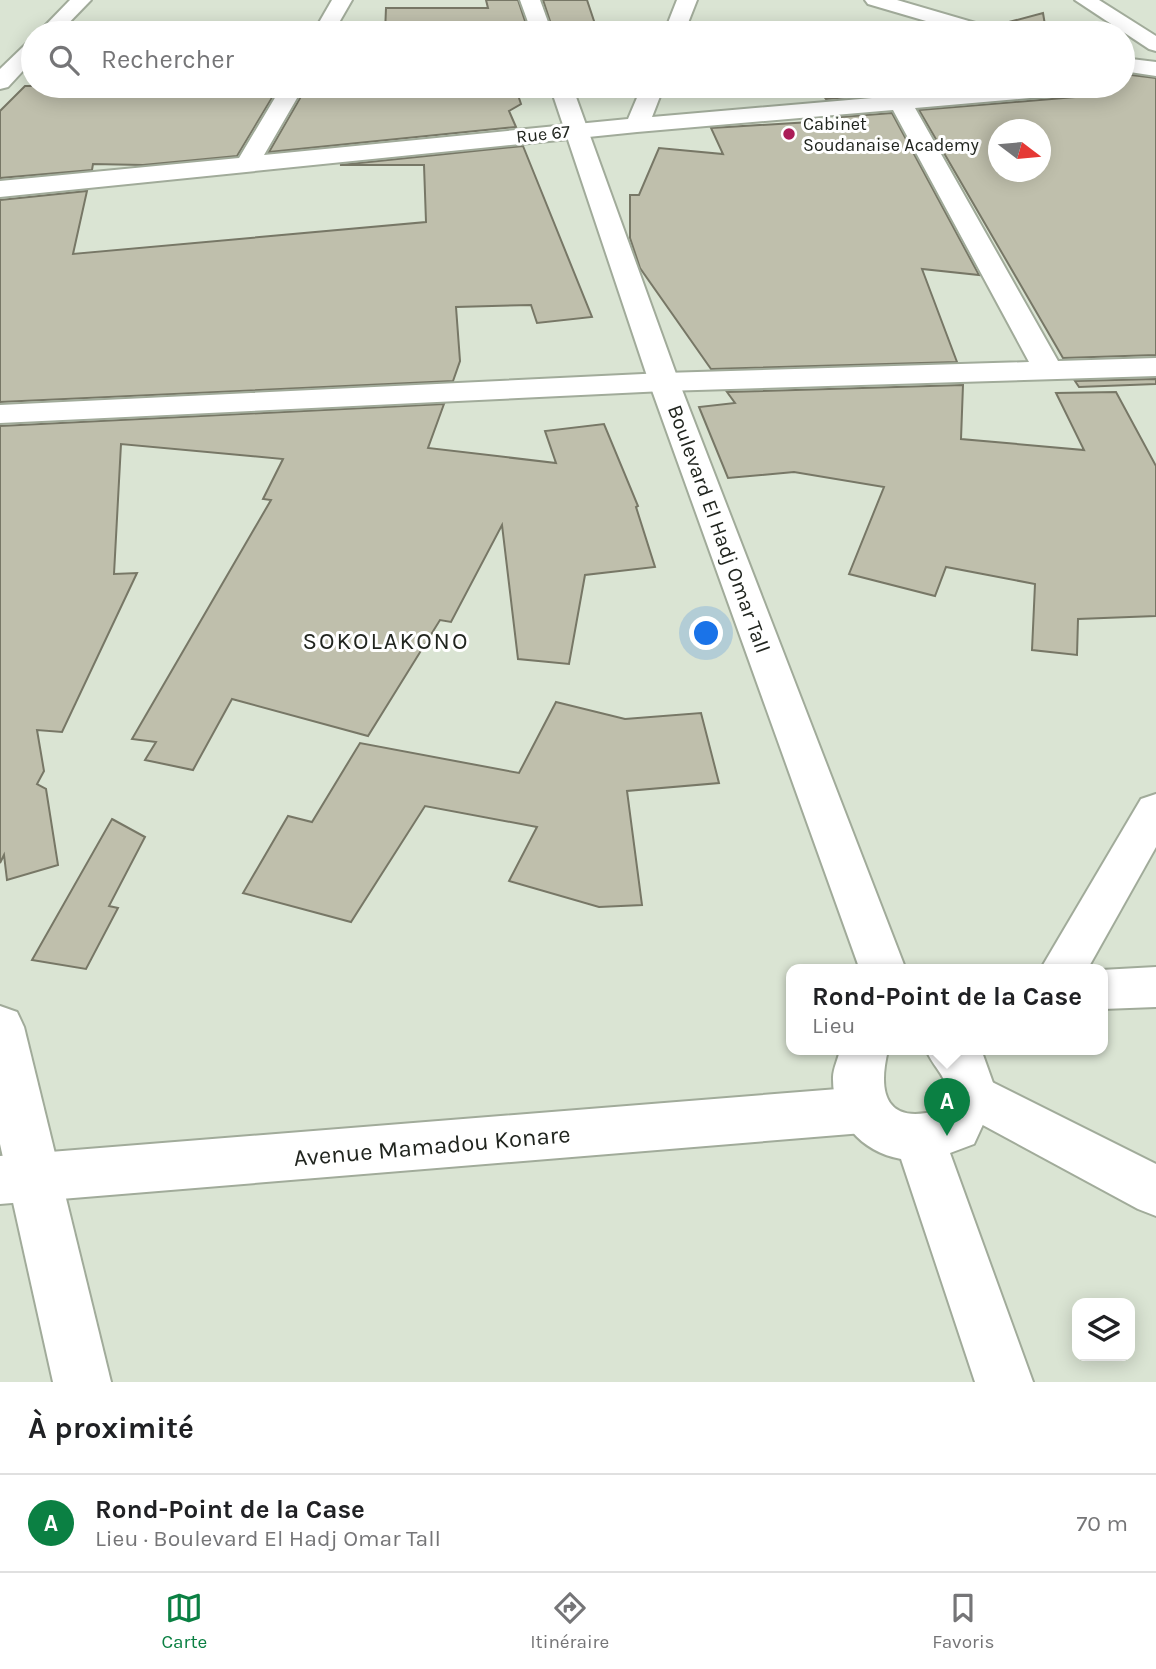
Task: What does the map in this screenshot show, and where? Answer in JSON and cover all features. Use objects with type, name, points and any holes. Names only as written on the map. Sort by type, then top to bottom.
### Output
[{"type":"street","points":[[60,21],[81,0]]},
{"type":"street","points":[[330,21],[342,0]]},
{"type":"street","points":[[530,0],[538,21]]},
{"type":"street","points":[[679,21],[687,0]]},
{"type":"street","points":[[875,0],[948,21]]},
{"type":"street","points":[[1085,0],[1118,21]]},
{"type":"street","points":[[1135,32],[1156,45]]},
{"type":"street","points":[[0,82],[21,60]]},
{"type":"street","points":[[1135,66],[1156,69]]},
{"type":"street","points":[[1135,81],[1156,80]]},
{"type":"street","points":[[247,164],[286,98]]},
{"type":"street","name":"Boulevard El Hadj Omar Tall","points":[[565,98],[664,382],[881,964]]},
{"type":"street","points":[[637,125],[648,98]]},
{"type":"street","name":"Rue 67","points":[[0,189],[637,125],[946,98]]},
{"type":"street","points":[[900,102],[1048,370]]},
{"type":"street","points":[[0,414],[664,382],[1156,367]]},
{"type":"street","points":[[1066,964],[1156,810]]},
{"type":"street","points":[[1108,989],[1156,986]]},
{"type":"street","points":[[0,1027],[16,1180],[82,1382]]},
{"type":"street","points":[[863,1055],[858,1076],[863,1110],[891,1134],[920,1139],[956,1128],[972,1094],[965,1067],[954,1055]]},
{"type":"street","points":[[972,1094],[1156,1191]]},
{"type":"street","name":"Avenue Mamadou Konare","points":[[16,1180],[863,1110]]},
{"type":"street","points":[[920,1139],[1004,1382]]},
{"type":"building","points":[[486,0],[518,0],[525,21],[385,21],[386,8],[488,8]]},
{"type":"building","points":[[543,0],[587,0],[594,21],[550,21]]},
{"type":"building","points":[[1043,13],[1044,21],[1013,21]]},
{"type":"building","points":[[1135,75],[1156,78],[1156,355],[1063,358],[919,110],[1063,98],[1135,98]]},
{"type":"building","points":[[21,90],[21,98],[272,98],[237,156],[143,165],[93,164],[92,170],[0,178],[0,111]]},
{"type":"building","points":[[300,98],[519,98],[521,104],[509,111],[516,127],[269,152]]},
{"type":"building","points":[[892,113],[979,275],[922,269],[957,362],[711,369],[640,268],[630,238],[630,195],[639,195],[659,148],[723,154],[711,128],[843,120],[841,117]]},
{"type":"building","points":[[523,146],[592,317],[537,323],[531,305],[456,307],[460,361],[453,381],[0,402],[0,200],[87,191],[73,254],[426,222],[424,165],[340,165]]},
{"type":"building","points":[[1156,379],[1156,384],[1079,387],[1075,381]]},
{"type":"building","points":[[963,385],[961,439],[1084,450],[1056,393],[1116,392],[1156,466],[1156,616],[1078,619],[1077,655],[1032,650],[1035,584],[946,567],[935,596],[849,574],[884,487],[794,472],[728,478],[699,407],[735,403],[727,392]]},
{"type":"building","points":[[444,404],[428,448],[556,463],[545,431],[604,424],[638,506],[636,507],[655,567],[585,575],[569,664],[518,659],[502,525],[451,622],[440,620],[368,736],[232,699],[193,770],[145,760],[156,742],[132,739],[271,500],[263,499],[283,459],[121,444],[114,574],[137,573],[62,732],[37,730],[44,771],[37,784],[46,789],[58,865],[7,880],[4,855],[0,863],[0,426]]},
{"type":"building","points":[[556,702],[625,719],[701,713],[719,783],[627,791],[642,905],[599,907],[509,881],[537,827],[425,806],[351,922],[243,893],[288,816],[312,822],[360,743],[519,773]]},
{"type":"building","points":[[112,819],[145,837],[109,906],[118,908],[86,969],[32,960]]},
{"type":"place","name":"Cabinet Soudanaise Academy","points":[[789,134]]},
{"type":"place","name":"Rond-Point de la Case","points":[[947,1136]]},
{"type":"district","name":"SOKOLAKONO","points":[[386,641]]}]
